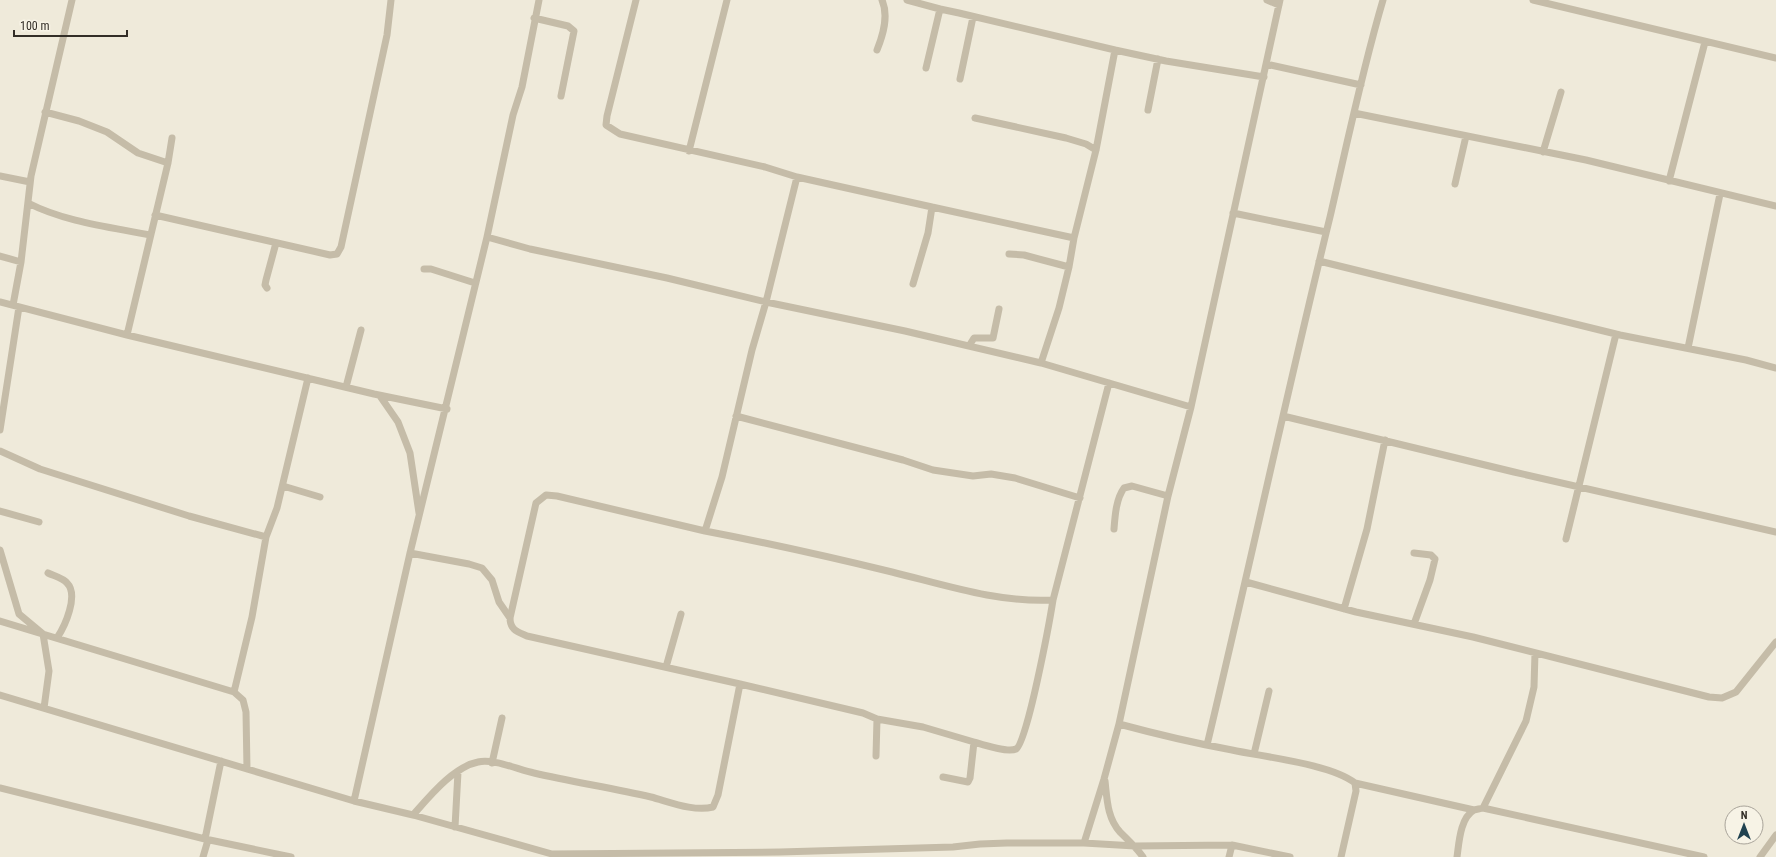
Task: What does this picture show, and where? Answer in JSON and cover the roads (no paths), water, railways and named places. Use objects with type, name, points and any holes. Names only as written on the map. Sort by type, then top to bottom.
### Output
[{"type":"street","points":[[0,430],[30,182],[44,112],[72,0]]},
{"type":"street","points":[[155,215],[330,255],[335,255],[340,251],[388,34],[391,0]]},
{"type":"street","points":[[354,801],[410,553],[487,237],[513,115],[522,87],[534,18],[539,0]]},
{"type":"street","points":[[636,0],[606,116],[606,125],[620,134],[797,177],[1074,238]]},
{"type":"street","points":[[689,151],[727,0]]},
{"type":"street","points":[[878,50],[884,27],[885,14],[882,0]]},
{"type":"street","points":[[907,0],[1115,50],[1264,77]]},
{"type":"street","points":[[1084,843],[1119,724],[1168,496],[1191,407],[1264,77],[1280,3],[1267,0]]},
{"type":"street","points":[[1208,745],[1354,112],[1383,0]]},
{"type":"street","points":[[1533,0],[1776,58]]},
{"type":"street","points":[[926,68],[940,9]]},
{"type":"street","points":[[960,79],[974,17]]},
{"type":"street","points":[[534,18],[568,26],[574,31],[561,96]]},
{"type":"street","points":[[1669,181],[1705,42]]},
{"type":"street","points":[[1041,363],[1059,308],[1069,267],[1074,238],[1096,150],[1115,50]]},
{"type":"street","points":[[1148,110],[1158,59]]},
{"type":"street","points":[[1266,64],[1361,85]]},
{"type":"street","points":[[1543,152],[1561,92]]},
{"type":"street","points":[[44,112],[80,121],[107,132],[138,153],[168,163]]},
{"type":"street","points":[[1354,112],[1586,160],[1720,194],[1776,206]]},
{"type":"street","points":[[975,118],[994,120],[1066,138],[1086,144],[1096,150]]},
{"type":"street","points":[[1455,184],[1466,136]]},
{"type":"street","points":[[127,335],[168,163],[172,138]]},
{"type":"street","points":[[0,176],[30,182]]},
{"type":"street","points":[[705,531],[722,477],[736,416],[797,177]]},
{"type":"street","points":[[1688,348],[1720,194]]},
{"type":"street","points":[[28,203],[42,210],[98,225],[150,235]]},
{"type":"street","points":[[913,284],[928,233],[932,206]]},
{"type":"street","points":[[1233,213],[1326,232]]},
{"type":"street","points":[[487,237],[530,249],[668,278],[766,302],[1041,363],[1191,407]]},
{"type":"street","points":[[267,288],[265,285],[266,280],[276,243]]},
{"type":"street","points":[[1008,254],[1029,256],[1069,267]]},
{"type":"street","points":[[0,256],[21,262]]},
{"type":"street","points":[[1319,261],[1616,334],[1688,348],[1776,368]]},
{"type":"street","points":[[424,269],[431,269],[475,283]]},
{"type":"street","points":[[0,302],[127,335],[346,388],[446,409]]},
{"type":"street","points":[[969,346],[974,338],[993,338],[999,309]]},
{"type":"street","points":[[346,388],[361,330]]},
{"type":"street","points":[[1566,539],[1616,334]]},
{"type":"street","points":[[234,692],[252,617],[266,536],[277,508],[283,486],[308,378]]},
{"type":"street","points":[[1053,600],[1019,601],[1000,599],[753,540],[705,531],[557,496],[546,495],[536,503],[510,623],[514,630],[527,636],[863,713],[877,719],[923,727],[1009,751],[1016,750],[1024,738],[1053,600],[1108,383]]},
{"type":"street","points":[[380,396],[398,422],[410,453],[420,516]]},
{"type":"street","points":[[736,416],[939,471],[973,476],[991,474],[1015,478],[1080,498]]},
{"type":"street","points":[[1283,416],[1776,532]]},
{"type":"street","points":[[1344,609],[1367,529],[1385,440]]},
{"type":"street","points":[[0,451],[40,469],[189,516],[266,536]]},
{"type":"street","points":[[283,486],[320,497]]},
{"type":"street","points":[[1114,529],[1119,499],[1124,488],[1132,486],[1168,496]]},
{"type":"street","points":[[0,511],[39,522]]},
{"type":"street","points":[[0,550],[19,614],[43,634],[49,671],[44,708]]},
{"type":"street","points":[[410,553],[469,564],[482,568],[492,580],[499,602],[510,618]]},
{"type":"street","points":[[1414,553],[1431,555],[1435,559],[1430,580],[1414,624]]},
{"type":"street","points":[[48,573],[67,582],[71,589],[69,614],[64,627],[57,638]]},
{"type":"street","points":[[1246,582],[1344,609],[1473,637],[1709,697],[1722,698],[1736,692],[1776,642]]},
{"type":"street","points":[[666,667],[681,614]]},
{"type":"street","points":[[0,621],[234,692],[243,700],[246,712],[247,769]]},
{"type":"street","points":[[1483,808],[1526,721],[1534,687],[1535,653]]},
{"type":"street","points":[[413,815],[439,786],[465,767],[479,761],[632,792],[681,805],[705,809],[713,807],[718,795],[740,684]]},
{"type":"street","points":[[1254,754],[1268,691]]},
{"type":"street","points":[[0,695],[354,801],[413,815],[552,856],[710,855],[953,847],[980,844],[1084,843],[1135,846],[1232,845],[1290,857]]},
{"type":"street","points":[[492,763],[502,718]]},
{"type":"street","points":[[876,756],[877,719]]},
{"type":"street","points":[[1119,724],[1208,745],[1316,767],[1349,778],[1356,783],[1474,810],[1483,808],[1704,857]]},
{"type":"street","points":[[943,777],[968,782],[974,742]]},
{"type":"street","points":[[203,857],[221,761]]},
{"type":"street","points":[[455,827],[458,772]]},
{"type":"street","points":[[1104,779],[1109,814],[1119,830],[1135,846],[1143,857]]},
{"type":"street","points":[[1341,857],[1351,818],[1356,783]]},
{"type":"street","points":[[0,788],[207,839],[291,857]]},
{"type":"street","points":[[1457,857],[1466,817],[1474,810]]},
{"type":"street","points":[[1760,857],[1776,835]]},
{"type":"street","points":[[1229,857],[1232,845]]}]
